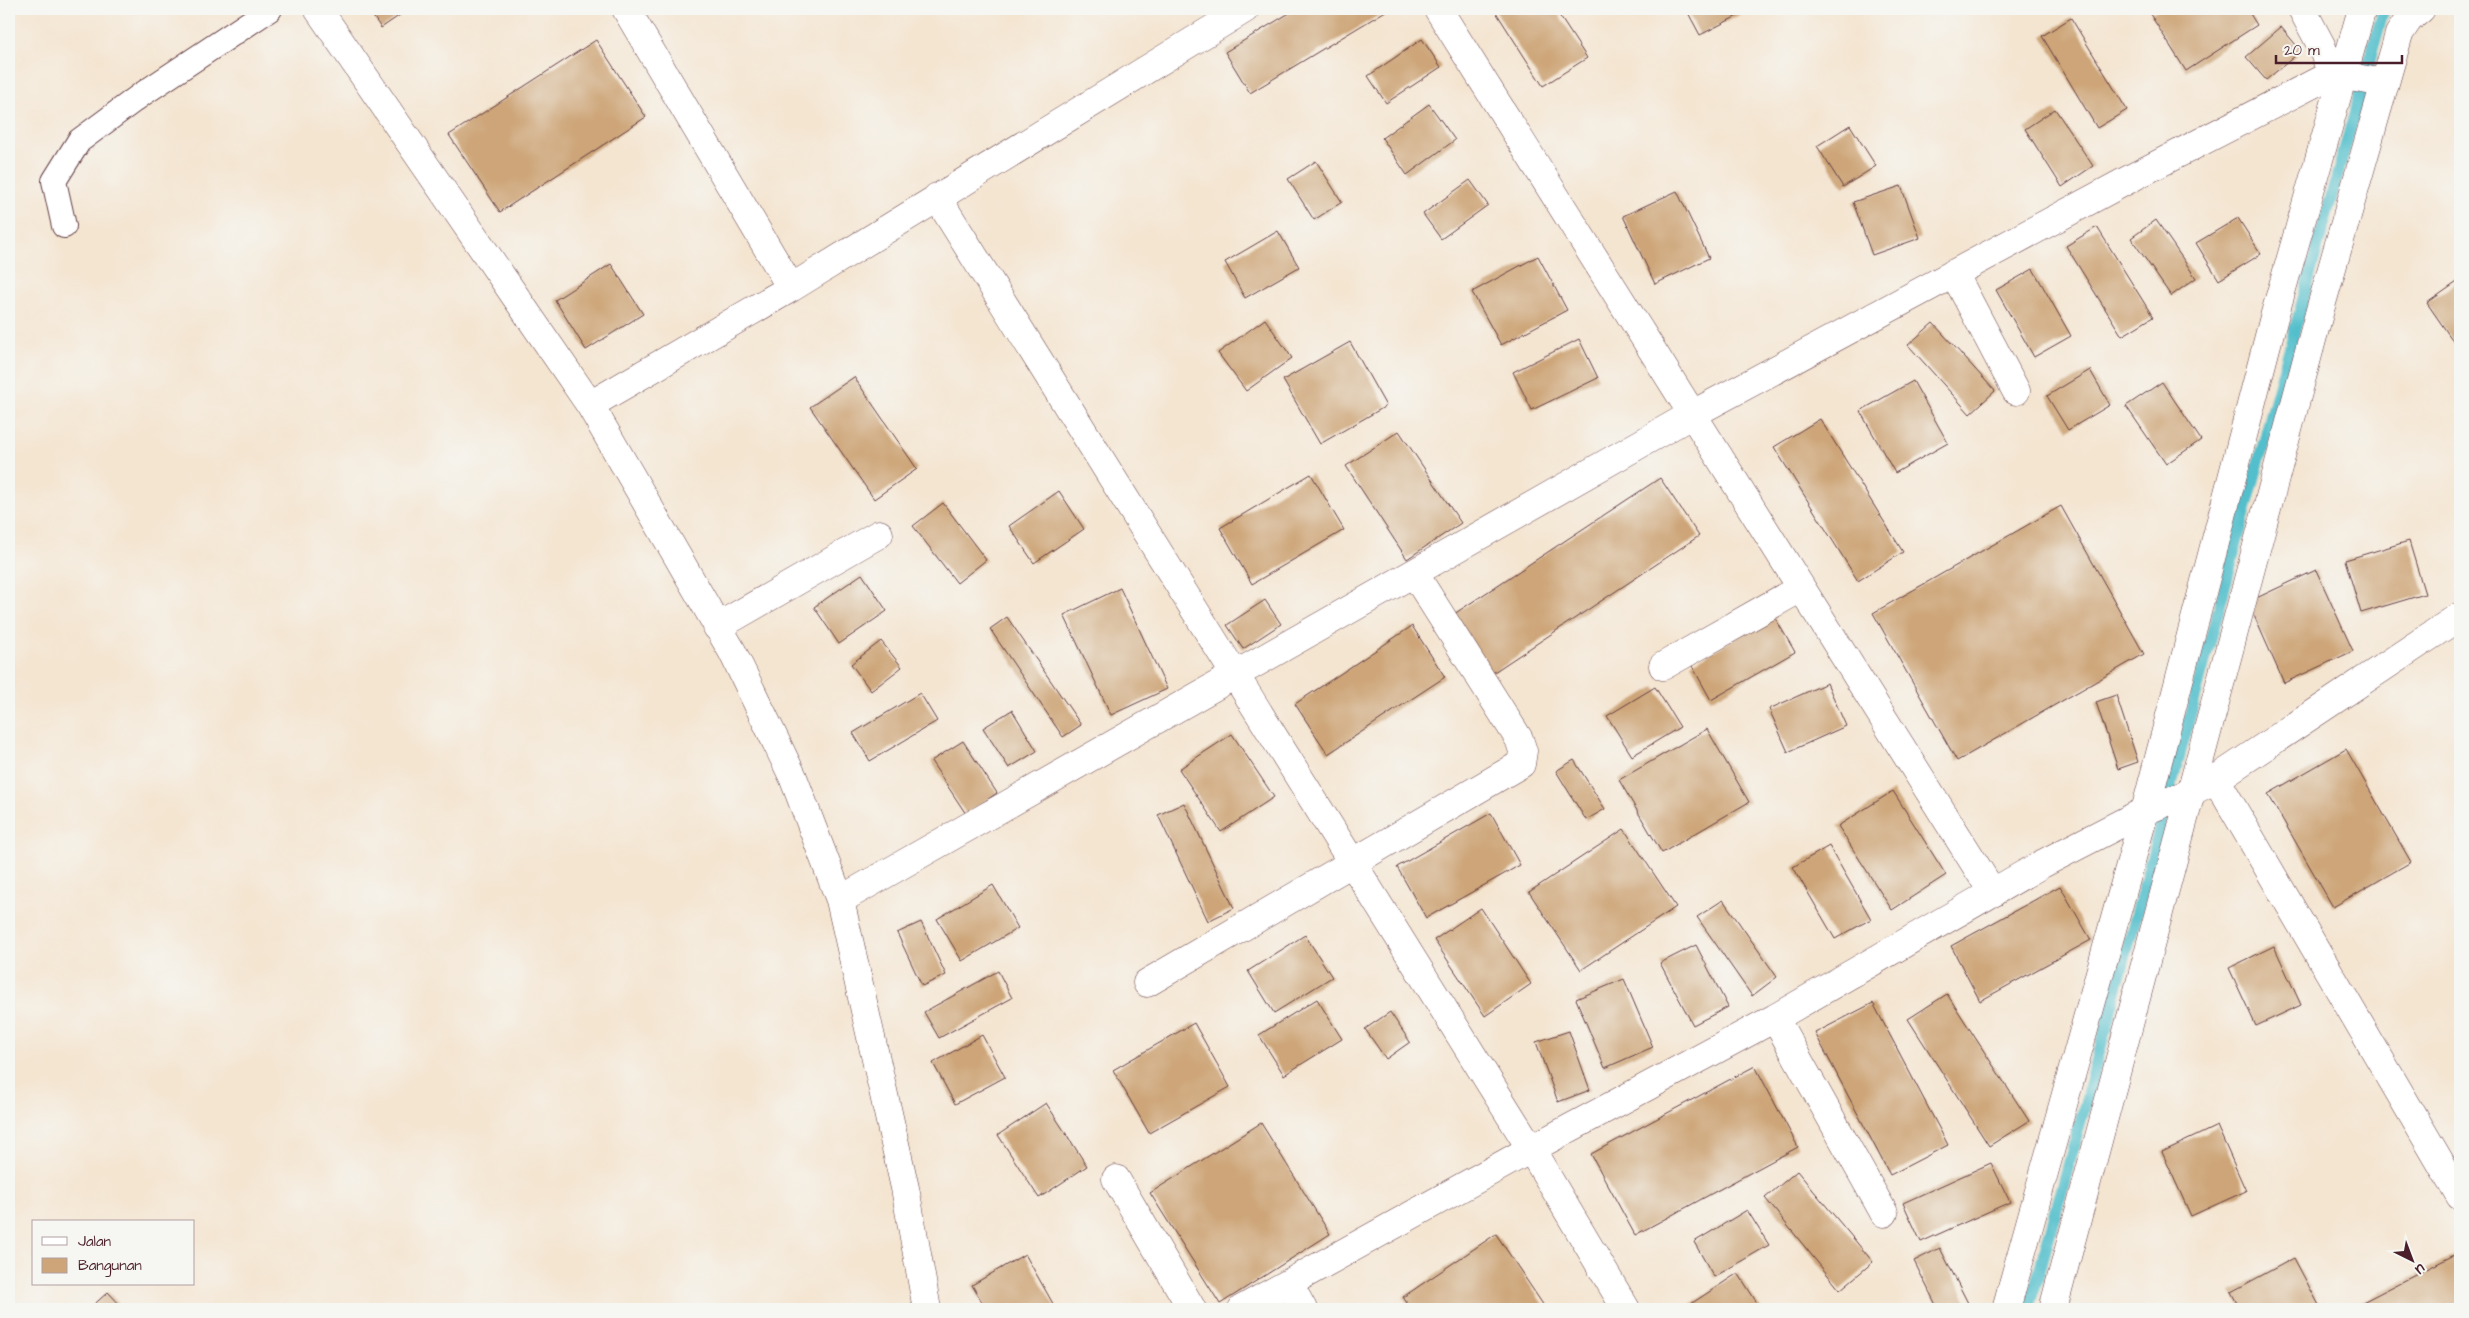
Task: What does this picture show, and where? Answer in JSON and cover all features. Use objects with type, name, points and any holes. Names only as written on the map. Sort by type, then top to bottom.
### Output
[{"type":"street","points":[[318,9],[590,405],[732,651],[793,777],[840,900],[905,1188],[927,1309]]},
{"type":"street","points":[[626,9],[790,288]]},
{"type":"street","points":[[590,405],[790,288],[1245,9]]},
{"type":"street","points":[[1438,9],[1993,892]]},
{"type":"street","points":[[2302,9],[2321,45],[2358,78]]},
{"type":"street","points":[[2053,1309],[2185,795],[2320,310],[2358,78],[2362,9]]},
{"type":"street","points":[[840,900],[1692,415],[1954,273],[2358,78],[2421,9]]},
{"type":"street","points":[[2006,1309],[2150,809],[2274,317],[2358,78]]},
{"type":"street","points":[[937,197],[1237,674],[1532,1149],[1626,1309]]},
{"type":"street","points":[[1954,273],[2016,391]]},
{"type":"street","points":[[717,627],[878,534]]},
{"type":"street","points":[[1147,984],[1352,861],[1521,764],[1523,752],[1519,739],[1414,573]]},
{"type":"street","points":[[1663,666],[1801,588]]},
{"type":"street","points":[[1242,1309],[1775,1018],[2042,864],[2150,809],[2185,795],[2216,779],[2460,616]]},
{"type":"street","points":[[2216,779],[2460,1196]]},
{"type":"street","points":[[1775,1018],[1884,1213]]},
{"type":"street","points":[[1116,1179],[1192,1309]]},
{"type":"street","points":[[1289,1284],[1303,1309]]},
{"type":"lane","points":[[64,226],[54,181],[79,141],[141,95],[270,9]]},
{"type":"building","points":[[368,9],[409,9],[381,28]]},
{"type":"building","points":[[1296,9],[1389,9],[1250,93],[1225,52]]},
{"type":"building","points":[[1494,9],[1555,9],[1587,58],[1543,86]]},
{"type":"building","points":[[1686,9],[1751,9],[1700,35]]},
{"type":"building","points":[[2158,9],[2247,9],[2257,25],[2186,71],[2150,14]]},
{"type":"building","points":[[2071,18],[2127,110],[2097,128],[2042,36]]},
{"type":"building","points":[[2281,27],[2301,51],[2266,80],[2246,57]]},
{"type":"building","points":[[1422,39],[1441,67],[1386,103],[1368,76]]},
{"type":"building","points":[[596,40],[646,117],[500,212],[449,135]]},
{"type":"building","points":[[1429,104],[1455,140],[1407,175],[1382,138]]},
{"type":"building","points":[[2055,109],[2093,166],[2062,187],[2025,129]]},
{"type":"building","points":[[1850,125],[1876,166],[1843,187],[1817,146]]},
{"type":"building","points":[[1316,161],[1342,202],[1314,220],[1288,179]]},
{"type":"building","points":[[1470,180],[1488,205],[1441,239],[1423,214]]},
{"type":"building","points":[[1901,186],[1920,238],[1872,255],[1853,202]]},
{"type":"building","points":[[1677,191],[1709,258],[1655,284],[1623,216]]},
{"type":"building","points":[[2238,218],[2261,254],[2219,280],[2196,243]]},
{"type":"building","points":[[2156,220],[2196,278],[2171,296],[2131,238]]},
{"type":"building","points":[[2097,227],[2153,317],[2122,336],[2066,246]]},
{"type":"building","points":[[1278,231],[1299,267],[1245,298],[1225,262]]},
{"type":"building","points":[[1538,256],[1567,310],[1501,345],[1472,292]]},
{"type":"building","points":[[611,264],[643,314],[586,350],[555,300]]},
{"type":"building","points":[[2033,269],[2071,336],[2034,357],[1996,290]]},
{"type":"building","points":[[2460,280],[2460,351],[2427,303]]},
{"type":"building","points":[[1265,319],[1292,358],[1246,391],[1218,353]]},
{"type":"building","points":[[1933,323],[1995,391],[1970,414],[1908,345]]},
{"type":"building","points":[[1579,339],[1598,378],[1532,410],[1513,372]]},
{"type":"building","points":[[1350,342],[1386,406],[1320,444],[1283,380]]},
{"type":"building","points":[[2090,370],[2110,405],[2068,430],[2047,396]]},
{"type":"building","points":[[854,377],[917,469],[874,499],[810,407]]},
{"type":"building","points":[[1913,381],[1948,443],[1895,473],[1860,411]]},
{"type":"building","points":[[2162,382],[2201,440],[2166,464],[2126,406]]},
{"type":"building","points":[[1820,419],[1903,552],[1858,581],[1774,447]]},
{"type":"building","points":[[1399,431],[1461,523],[1407,559],[1346,466]]},
{"type":"building","points":[[1311,474],[1344,530],[1252,584],[1220,528]]},
{"type":"building","points":[[1660,478],[1699,536],[1488,676],[1448,618]]},
{"type":"building","points":[[1059,491],[1084,529],[1034,563],[1009,526]]},
{"type":"building","points":[[943,503],[986,560],[957,583],[913,526]]},
{"type":"building","points":[[2061,506],[2144,654],[1957,761],[1873,613]]},
{"type":"building","points":[[2409,541],[2425,594],[2361,613],[2345,560]]},
{"type":"building","points":[[2316,570],[2353,651],[2284,683],[2248,602]]},
{"type":"building","points":[[862,574],[887,611],[839,644],[814,607]]},
{"type":"building","points":[[1120,588],[1167,689],[1111,715],[1064,615]]},
{"type":"building","points":[[1265,600],[1281,624],[1243,649],[1227,625]]},
{"type":"building","points":[[1774,616],[1795,652],[1711,700],[1691,664]]},
{"type":"building","points":[[1007,617],[1081,725],[1063,737],[990,629]]},
{"type":"building","points":[[1412,626],[1445,677],[1328,754],[1295,704]]},
{"type":"building","points":[[881,641],[902,667],[871,691],[851,664]]},
{"type":"building","points":[[1827,683],[1846,726],[1788,752],[1769,709]]},
{"type":"building","points":[[1655,687],[1680,727],[1632,756],[1607,716]]},
{"type":"building","points":[[920,693],[937,721],[870,761],[853,733]]},
{"type":"building","points":[[2116,695],[2138,762],[2118,769],[2096,702]]},
{"type":"building","points":[[1012,710],[1037,751],[1009,768],[983,728]]},
{"type":"building","points":[[1707,729],[1749,802],[1662,853],[1619,780]]},
{"type":"building","points":[[1232,734],[1274,797],[1221,832],[1179,769]]},
{"type":"building","points":[[963,741],[997,793],[966,814],[931,761]]},
{"type":"building","points":[[2346,749],[2411,862],[2333,907],[2268,794]]},
{"type":"building","points":[[1574,760],[1605,809],[1586,820],[1556,771]]},
{"type":"building","points":[[1893,791],[1946,875],[1892,910],[1838,826]]},
{"type":"building","points":[[1184,803],[1234,908],[1208,921],[1158,815]]},
{"type":"building","points":[[1491,813],[1520,865],[1426,918],[1397,867]]},
{"type":"building","points":[[1624,829],[1676,907],[1581,970],[1529,892]]},
{"type":"building","points":[[1829,846],[1871,919],[1835,939],[1793,867]]},
{"type":"building","points":[[993,885],[1018,928],[962,961],[937,919]]},
{"type":"building","points":[[2060,886],[2091,940],[1980,1001],[1951,946]]},
{"type":"building","points":[[1723,900],[1777,977],[1752,996],[1697,917]]},
{"type":"building","points":[[1481,908],[1531,984],[1485,1016],[1434,940]]},
{"type":"building","points":[[921,922],[946,975],[922,986],[897,933]]},
{"type":"building","points":[[1305,935],[1332,977],[1274,1013],[1248,971]]},
{"type":"building","points":[[1696,945],[1728,1007],[1693,1025],[1660,963]]},
{"type":"building","points":[[2274,946],[2301,1005],[2256,1026],[2229,968]]},
{"type":"building","points":[[998,971],[1012,998],[939,1038],[924,1012]]},
{"type":"building","points":[[1624,979],[1653,1047],[1605,1068],[1576,999]]},
{"type":"building","points":[[1947,994],[2029,1121],[1989,1146],[1908,1019]]},
{"type":"building","points":[[1317,999],[1342,1039],[1284,1075],[1259,1035]]},
{"type":"building","points":[[1873,1003],[1948,1145],[1890,1175],[1815,1033]]},
{"type":"building","points":[[1390,1012],[1410,1042],[1386,1059],[1365,1029]]},
{"type":"building","points":[[1194,1023],[1230,1087],[1149,1133],[1113,1070]]},
{"type":"building","points":[[1569,1031],[1590,1090],[1558,1102],[1536,1042]]},
{"type":"building","points":[[982,1035],[1005,1077],[955,1104],[933,1063]]},
{"type":"building","points":[[1755,1066],[1798,1147],[1635,1235],[1591,1154]]},
{"type":"building","points":[[1046,1103],[1087,1166],[1039,1198],[998,1135]]},
{"type":"building","points":[[1261,1123],[1330,1234],[1220,1304],[1150,1193]]},
{"type":"building","points":[[2217,1126],[2246,1191],[2191,1216],[2162,1152]]},
{"type":"building","points":[[1991,1163],[2010,1202],[1921,1242],[1903,1203]]},
{"type":"building","points":[[1797,1171],[1873,1262],[1840,1290],[1765,1198]]},
{"type":"building","points":[[1747,1210],[1769,1245],[1714,1277],[1694,1242]]},
{"type":"building","points":[[1496,1234],[1546,1309],[1411,1309],[1403,1297]]},
{"type":"building","points":[[1940,1248],[1971,1309],[1938,1309],[1914,1261]]},
{"type":"building","points":[[2460,1252],[2460,1309],[2349,1309]]},
{"type":"building","points":[[1025,1254],[1056,1309],[986,1309],[972,1285]]},
{"type":"building","points":[[2294,1258],[2321,1309],[2240,1309],[2231,1292]]},
{"type":"building","points":[[1738,1273],[1761,1309],[1683,1309]]},
{"type":"building","points":[[108,1292],[124,1309],[89,1309]]},
{"type":"waterway","points":[[2029,1309],[2338,171],[2384,9]]}]
